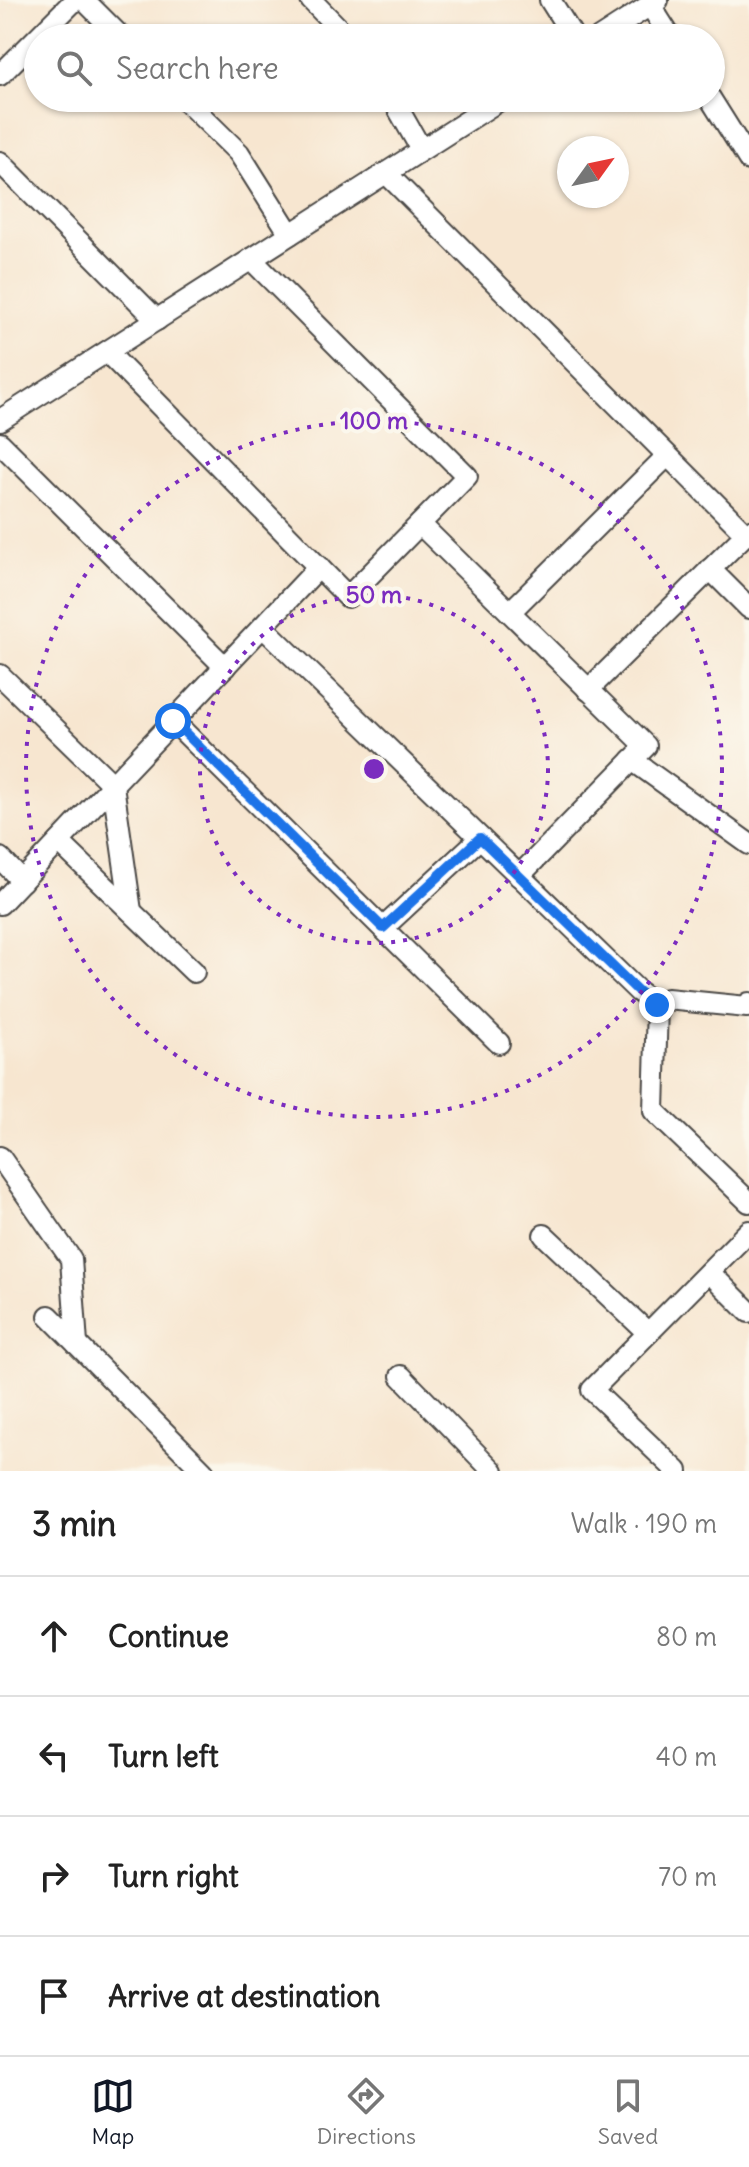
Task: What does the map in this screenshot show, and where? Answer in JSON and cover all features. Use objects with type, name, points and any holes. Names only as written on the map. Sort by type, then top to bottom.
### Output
[{"type":"street","points":[[48,24],[75,0]]},
{"type":"street","points":[[84,0],[108,24]]},
{"type":"street","points":[[311,0],[334,24]]},
{"type":"street","points":[[550,0],[565,24]]},
{"type":"street","points":[[620,24],[654,2],[664,24]]},
{"type":"street","points":[[4,63],[24,45]]},
{"type":"street","points":[[197,112],[239,153],[290,234]]},
{"type":"street","points":[[400,112],[421,149]]},
{"type":"street","points":[[2,414],[107,352],[480,112]]},
{"type":"street","points":[[719,112],[749,160]]},
{"type":"street","points":[[0,162],[157,320]]},
{"type":"street","points":[[386,173],[747,533],[588,690]]},
{"type":"street","points":[[107,352],[348,597],[467,476],[251,259]]},
{"type":"street","points":[[0,443],[225,667]]},
{"type":"street","points":[[510,612],[667,456]]},
{"type":"street","points":[[420,524],[646,746],[519,876]]},
{"type":"street","points":[[0,904],[319,567]]},
{"type":"street","points":[[710,569],[749,608]]},
{"type":"street","points":[[263,627],[639,992],[657,1005]]},
{"type":"street","points":[[0,675],[113,785],[131,911]]},
{"type":"street","points":[[173,721],[499,1043]]},
{"type":"street","points":[[632,760],[749,844]]},
{"type":"street","points":[[383,928],[480,838]]},
{"type":"street","points":[[59,842],[194,972]]},
{"type":"street","points":[[0,858],[22,881]]},
{"type":"street","points":[[657,1005],[667,999],[744,1003]]},
{"type":"street","points":[[657,1005],[654,1111],[749,1202]]},
{"type":"street","points":[[0,1157],[71,1259],[77,1344]]},
{"type":"street","points":[[677,1471],[592,1390],[749,1231]]},
{"type":"street","points":[[544,1235],[648,1333]]},
{"type":"street","points":[[709,1272],[749,1312]]},
{"type":"street","points":[[49,1316],[203,1471]]},
{"type":"street","points":[[401,1376],[493,1471]]},
{"type":"route","points":[[173,721],[383,928],[480,838],[639,992],[657,1005]]}]
